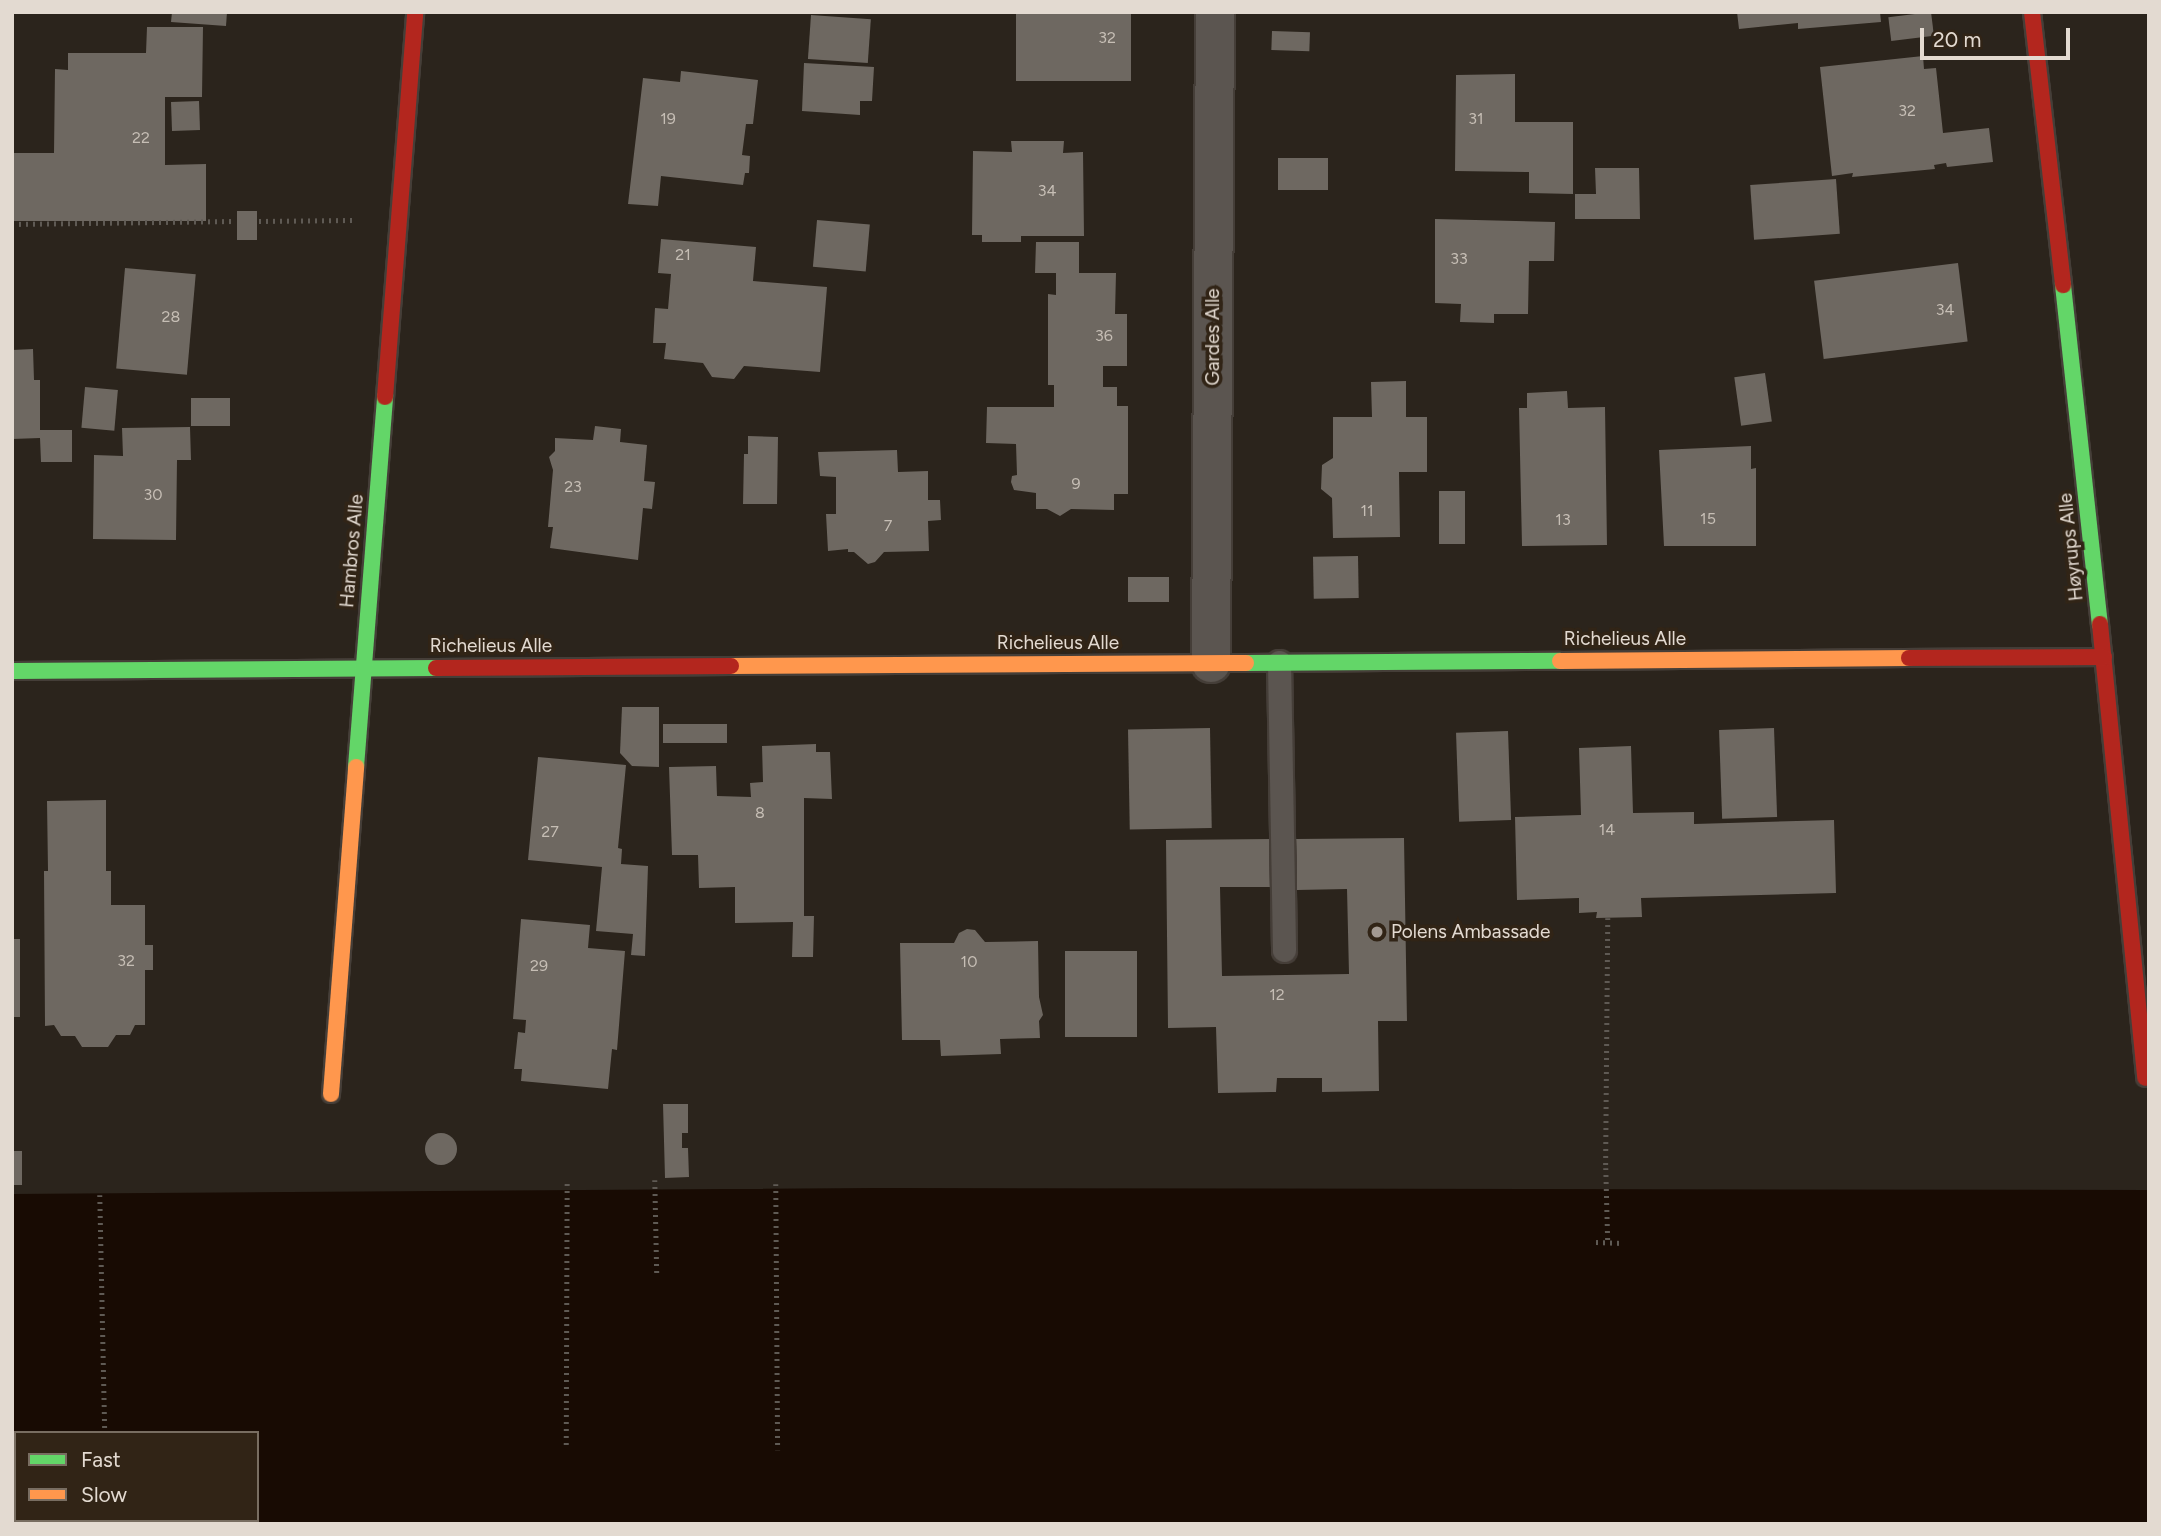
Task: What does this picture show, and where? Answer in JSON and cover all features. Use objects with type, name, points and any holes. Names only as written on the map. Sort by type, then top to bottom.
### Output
[{"type":"street","name":"Hambros Alle","points":[[331,1094],[415,12]]},
{"type":"street","name":"Gardes Alle","points":[[1211,663],[1216,12]]},
{"type":"street","name":"Høyrups Alle","points":[[2032,12],[2104,657],[2145,1078]]},
{"type":"street","name":"Richelieus Alle","points":[[12,671],[2104,657]]},
{"type":"lane","points":[[1279,662],[1284,950]]},
{"type":"path","points":[[259,221],[399,219]]},
{"type":"path","points":[[12,223],[235,221]]},
{"type":"path","points":[[1608,918],[1608,1242]]},
{"type":"path","points":[[566,1445],[567,1180]]},
{"type":"path","points":[[655,1180],[657,1277]]},
{"type":"path","points":[[776,1184],[778,1450]]},
{"type":"path","points":[[100,1195],[105,1431]]},
{"type":"path","points":[[1596,1242],[1623,1243]]},
{"type":"shaded area","points":[[879,1188],[2149,1190],[2149,1524],[12,1524],[12,1194]]},
{"type":"building","points":[[172,12],[227,12],[226,26],[171,22]]},
{"type":"building","points":[[1016,12],[1131,12],[1131,81],[1016,81]]},
{"type":"building","points":[[1737,12],[1880,12],[1881,22],[1798,29],[1798,23],[1739,29]]},
{"type":"building","points":[[1931,12],[1934,36],[1891,41],[1888,17]]},
{"type":"building","points":[[811,15],[871,19],[868,63],[808,59]]},
{"type":"building","points":[[147,27],[203,27],[202,97],[165,97],[165,165],[206,164],[206,221],[12,221],[12,153],[54,153],[55,69],[68,70],[68,53],[146,53]]},
{"type":"building","points":[[1272,31],[1310,32],[1309,51],[1271,50]]},
{"type":"building","points":[[1923,56],[1924,69],[1936,68],[1943,133],[1989,128],[1993,162],[1947,167],[1946,163],[1934,165],[1935,169],[1852,177],[1853,173],[1832,176],[1820,67]]},
{"type":"building","points":[[804,63],[874,67],[872,101],[860,101],[860,115],[802,111]]},
{"type":"building","points":[[681,71],[758,80],[753,124],[746,124],[742,155],[750,156],[749,173],[745,173],[743,185],[661,176],[658,206],[628,204],[643,78],[680,82]]},
{"type":"building","points":[[1515,74],[1515,122],[1573,122],[1573,194],[1529,193],[1529,172],[1455,171],[1456,75]]},
{"type":"building","points":[[199,101],[200,130],[172,131],[171,102]]},
{"type":"building","points":[[1011,141],[1064,141],[1063,153],[1083,152],[1084,236],[1021,236],[1021,242],[982,242],[982,235],[972,235],[973,151],[1012,152]]},
{"type":"building","points":[[1278,158],[1328,158],[1328,190],[1278,190]]},
{"type":"building","points":[[1595,168],[1639,168],[1640,219],[1575,219],[1575,194],[1596,194]]},
{"type":"building","points":[[1836,179],[1840,234],[1754,240],[1750,185]]},
{"type":"building","points":[[237,211],[257,211],[257,240],[237,240]]},
{"type":"building","points":[[1435,219],[1555,222],[1554,261],[1529,261],[1528,314],[1494,314],[1494,323],[1460,322],[1461,304],[1435,303]]},
{"type":"building","points":[[817,220],[870,225],[866,271],[813,267]]},
{"type":"building","points":[[661,239],[756,247],[753,281],[827,287],[820,372],[744,366],[734,379],[712,377],[703,363],[664,359],[666,343],[653,343],[655,308],[668,309],[671,274],[658,273]]},
{"type":"building","points":[[1036,242],[1079,242],[1079,273],[1116,273],[1115,314],[1127,314],[1127,366],[1103,366],[1103,387],[1117,387],[1117,406],[1128,406],[1128,494],[1114,494],[1114,510],[1071,509],[1060,516],[1047,509],[1036,509],[1036,493],[1014,490],[1011,482],[1012,476],[1017,475],[1016,444],[986,443],[987,407],[1054,407],[1054,385],[1048,385],[1048,294],[1056,295],[1056,273],[1035,273]]},
{"type":"building","points":[[1958,263],[1968,341],[1824,359],[1814,281]]},
{"type":"building","points":[[125,268],[196,274],[187,375],[116,369]]},
{"type":"building","points":[[33,349],[34,380],[40,380],[40,430],[72,430],[72,462],[41,462],[40,438],[12,439],[12,350]]},
{"type":"building","points":[[1765,373],[1772,422],[1741,426],[1734,377]]},
{"type":"building","points":[[1406,381],[1406,417],[1427,417],[1427,472],[1399,472],[1400,537],[1333,538],[1332,498],[1321,489],[1322,465],[1333,458],[1333,417],[1372,417],[1371,382]]},
{"type":"building","points":[[85,387],[118,390],[114,431],[81,428]]},
{"type":"building","points":[[1567,391],[1568,408],[1605,407],[1607,545],[1522,546],[1519,408],[1527,408],[1527,393]]},
{"type":"building","points":[[191,398],[230,398],[230,426],[191,426]]},
{"type":"building","points":[[595,426],[621,429],[620,442],[647,445],[644,481],[655,482],[652,509],[643,508],[638,560],[550,548],[553,527],[548,527],[553,470],[549,457],[555,451],[555,438],[593,440]]},
{"type":"building","points":[[190,427],[191,460],[177,460],[176,540],[93,539],[94,455],[123,456],[122,428]]},
{"type":"building","points":[[748,436],[778,437],[777,504],[743,504],[744,454],[748,454]]},
{"type":"building","points":[[1751,446],[1751,469],[1756,468],[1756,546],[1664,546],[1659,450]]},
{"type":"building","points":[[897,450],[898,472],[928,471],[928,500],[940,500],[941,520],[928,521],[929,551],[884,552],[875,562],[868,564],[854,552],[848,552],[848,549],[828,551],[826,514],[836,514],[836,477],[820,476],[818,452]]},
{"type":"building","points":[[1439,491],[1465,491],[1465,544],[1439,544]]},
{"type":"building","points":[[1358,556],[1359,598],[1314,599],[1313,557]]},
{"type":"building","points":[[1128,577],[1169,577],[1169,602],[1128,602]]},
{"type":"building","points":[[622,707],[659,707],[659,767],[632,766],[620,753]]},
{"type":"building","points":[[663,724],[727,724],[727,743],[663,743]]},
{"type":"building","points":[[1210,728],[1212,828],[1130,829],[1128,729]]},
{"type":"building","points":[[1774,728],[1777,817],[1722,819],[1719,730]]},
{"type":"building","points":[[1508,731],[1511,820],[1459,822],[1456,733]]},
{"type":"building","points":[[816,744],[816,752],[830,752],[832,799],[804,798],[804,916],[814,916],[813,957],[792,957],[793,922],[735,923],[735,887],[699,888],[698,855],[672,855],[669,767],[716,766],[717,796],[751,797],[750,783],[763,782],[762,746]]},
{"type":"building","points":[[1631,746],[1633,813],[1694,812],[1694,824],[1834,820],[1836,893],[1641,898],[1642,917],[1596,918],[1597,912],[1579,913],[1579,898],[1517,900],[1515,817],[1581,815],[1579,748]]},
{"type":"building","points":[[538,757],[626,765],[618,848],[622,849],[621,864],[648,866],[645,956],[631,955],[633,934],[596,931],[602,867],[528,860]]},
{"type":"building","points":[[106,800],[106,871],[111,871],[111,905],[145,905],[145,945],[153,945],[153,970],[145,970],[145,1025],[135,1025],[130,1035],[116,1035],[108,1047],[82,1047],[75,1036],[61,1036],[54,1025],[45,1026],[44,871],[48,871],[47,801]]},
{"type":"building","name":"Polens Ambassade","points":[[1404,838],[1407,1021],[1378,1021],[1379,1091],[1322,1092],[1322,1078],[1277,1078],[1276,1092],[1218,1093],[1216,1027],[1168,1028],[1166,840],[1274,839],[1275,887],[1220,887],[1222,976],[1349,974],[1347,889],[1297,890],[1296,839]]},
{"type":"building","points":[[521,919],[590,925],[588,948],[625,951],[617,1050],[612,1049],[608,1089],[521,1081],[522,1069],[514,1069],[518,1032],[525,1033],[526,1020],[513,1019]]},
{"type":"building","points":[[967,929],[975,930],[985,942],[1038,941],[1039,997],[1043,1015],[1039,1021],[1040,1038],[1000,1039],[1001,1054],[941,1056],[940,1040],[902,1040],[900,943],[954,943],[959,933]]},
{"type":"building","points":[[12,939],[20,939],[20,1017],[12,1017]]},
{"type":"building","points":[[1065,951],[1137,951],[1137,1037],[1065,1037]]},
{"type":"building","points":[[663,1104],[688,1104],[688,1133],[682,1133],[682,1148],[688,1148],[689,1177],[665,1178]]},
{"type":"building","points":[[441,1133],[452,1138],[457,1149],[452,1160],[441,1165],[430,1160],[425,1149],[430,1138]]},
{"type":"building","points":[[12,1151],[22,1151],[22,1185],[12,1185]]},
{"type":"traffic: fast","points":[[2063,285],[2100,624]]},
{"type":"traffic: fast","points":[[356,767],[385,397]]},
{"type":"traffic: fast","points":[[1246,663],[1560,661]]},
{"type":"traffic: fast","points":[[12,671],[436,668]]},
{"type":"traffic: slow","points":[[1560,661],[1909,658]]},
{"type":"traffic: slow","points":[[731,666],[1246,663]]},
{"type":"traffic: slow","points":[[331,1094],[356,767]]},
{"type":"traffic: jam","points":[[385,397],[415,12]]},
{"type":"traffic: jam","points":[[2032,12],[2063,285]]},
{"type":"traffic: jam","points":[[2100,624],[2145,1078]]},
{"type":"traffic: jam","points":[[1909,658],[2104,657]]},
{"type":"traffic: jam","points":[[436,668],[731,666]]},
{"type":"place","name":"Polens Ambassade","points":[[1377,932]]}]
